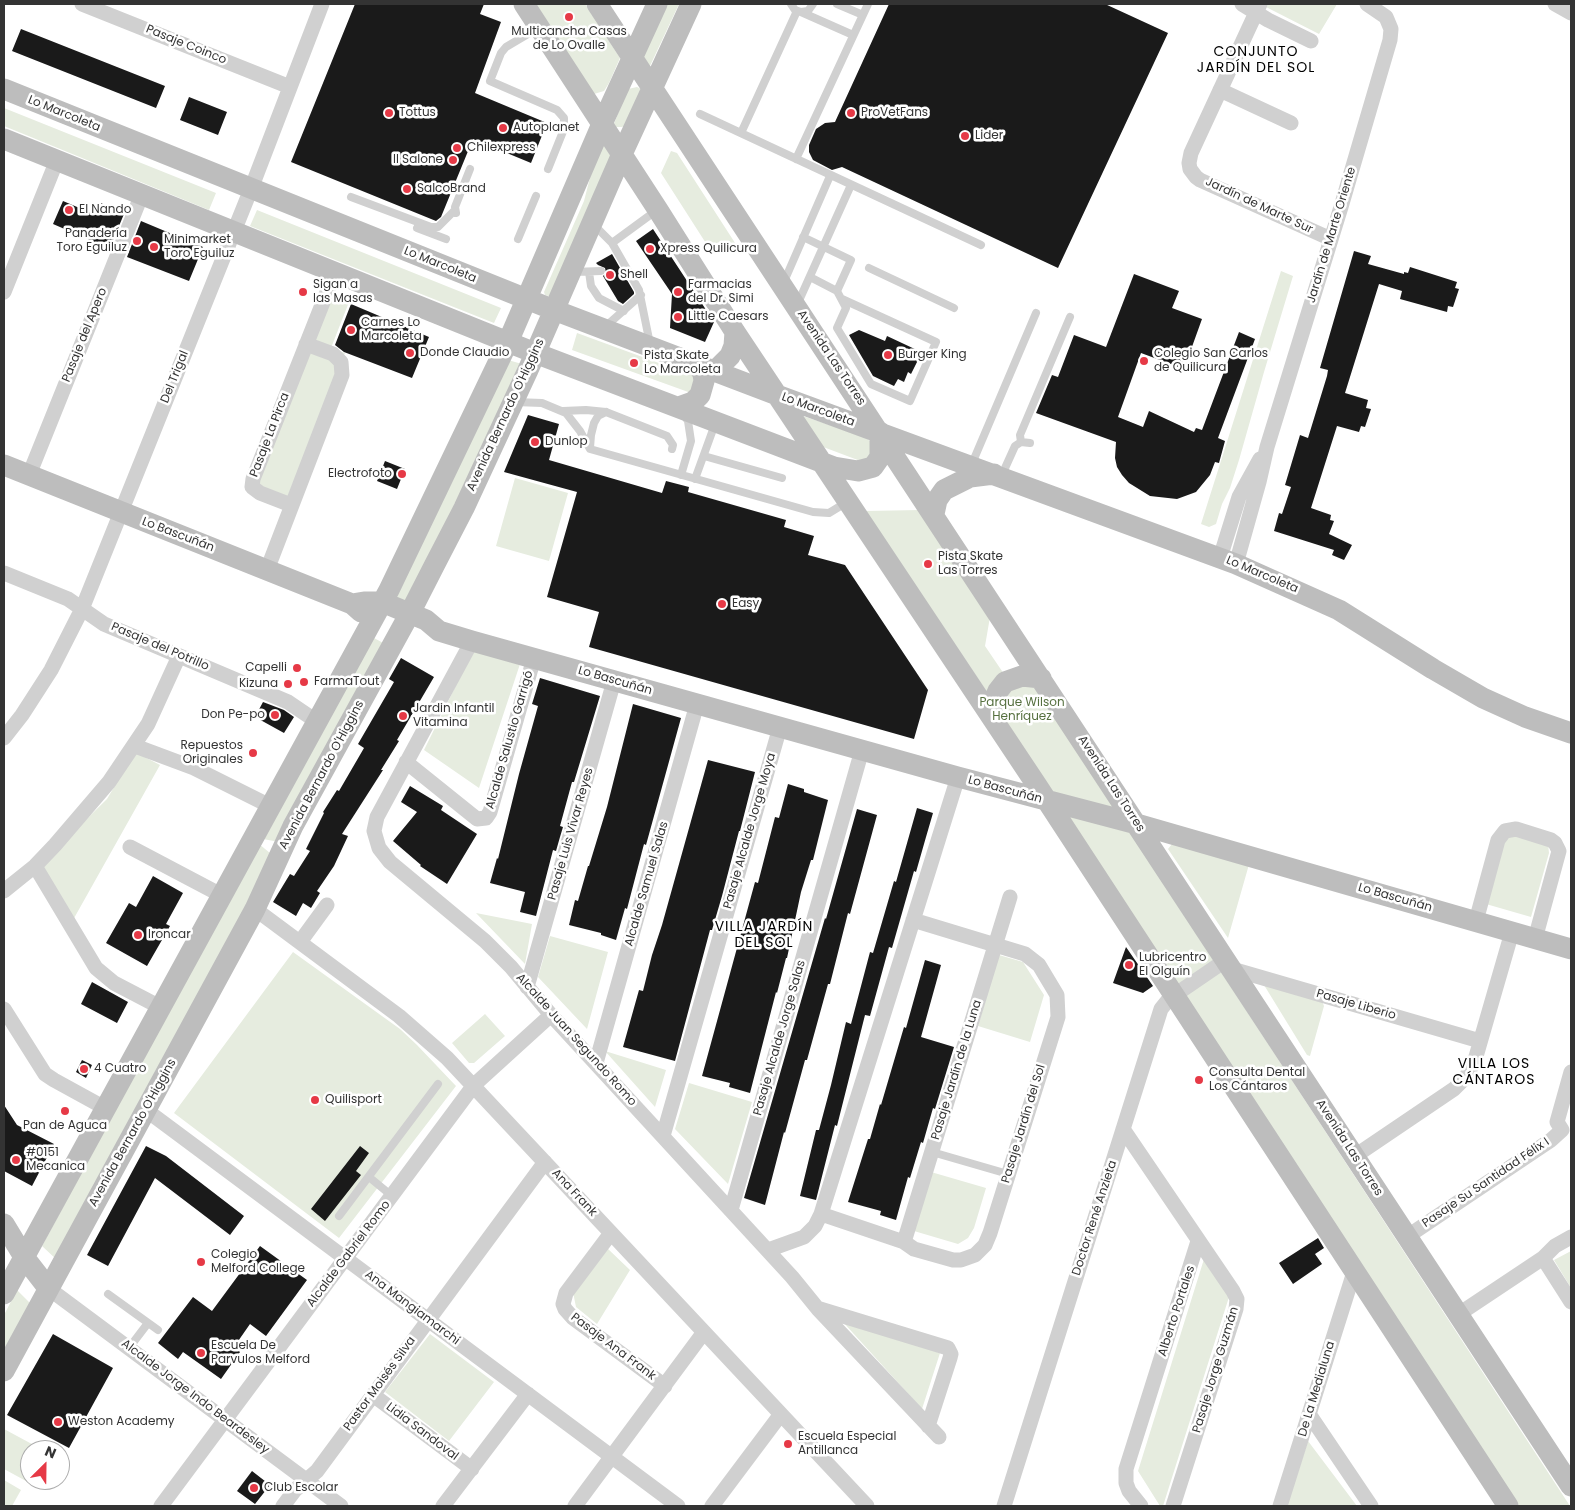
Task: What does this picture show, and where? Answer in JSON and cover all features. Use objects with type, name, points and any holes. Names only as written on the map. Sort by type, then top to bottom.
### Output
[{"type":"main road","points":[[524,4],[735,332],[989,712],[1508,1506]]},
{"type":"main road","name":"Avenida Las Torres","points":[[597,4],[1459,1314],[1568,1476]]},
{"type":"main road","points":[[4,1294],[378,610],[423,522],[508,342],[602,124],[657,4]]},
{"type":"main road","name":"Avenida Bernardo O'Higgins","points":[[4,1370],[255,909],[293,826],[406,621],[464,508],[554,310],[580,272],[592,223],[690,4]]},
{"type":"main road","name":"Lo Marcoleta","points":[[4,89],[651,348],[1228,561],[1339,610],[1483,698],[1526,717],[1571,733]]},
{"type":"main road","name":"Lo Marcoleta","points":[[4,138],[535,353],[822,462],[843,469],[858,471],[869,469],[896,456],[936,453]]},
{"type":"main road","points":[[679,407],[693,402],[700,395],[704,381],[703,374],[706,368],[730,356],[734,346],[735,332]]},
{"type":"main road","points":[[876,465],[880,453],[880,432]]},
{"type":"main road","name":"Lo Bascuñán","points":[[4,465],[352,604],[364,602],[378,610],[406,621],[419,634],[439,631],[1048,802],[1137,824],[1571,949]]},
{"type":"main road","points":[[934,514],[936,500],[944,490],[970,477],[998,475]]},
{"type":"main road","points":[[989,712],[998,690],[1005,682],[1022,676],[1041,678]]},
{"type":"main road","points":[[4,1224],[24,1257],[48,1288]]},
{"type":"street","name":"Pasaje Coinco","points":[[82,4],[290,87]]},
{"type":"street","points":[[1242,4],[1258,8],[1268,20],[1312,41]]},
{"type":"street","name":"Jardín de Marte Oriente","points":[[1228,561],[1259,482],[1267,447],[1390,40],[1390,23],[1381,12],[1367,4]]},
{"type":"street","name":"Del Trigal","points":[[4,738],[22,715],[51,670],[82,609],[290,87],[319,5]]},
{"type":"street","points":[[1258,8],[1220,90],[1291,123]]},
{"type":"street","name":"Jardín de Marte Sur","points":[[1220,90],[1191,153],[1190,169],[1200,180],[1331,239]]},
{"type":"street","points":[[4,292],[10,256],[57,160]]},
{"type":"street","name":"Pasaje del Apero","points":[[28,475],[142,194]]},
{"type":"street","name":"Pasaje La Pirca","points":[[291,505],[260,493],[252,487],[253,479],[335,272]]},
{"type":"street","points":[[267,570],[342,375],[341,362],[333,354],[306,344]]},
{"type":"street","name":"Pasaje del Potrillo","points":[[4,573],[68,599],[104,624],[288,702],[316,721]]},
{"type":"street","points":[[406,762],[472,641]]},
{"type":"street","points":[[4,891],[34,866],[92,804],[135,746],[157,706],[179,656]]},
{"type":"street","name":"Alcalde Salustio Garrigó","points":[[406,762],[474,817],[480,820],[488,816],[534,658]]},
{"type":"street","name":"Pasaje Luis Vivar Reyes","points":[[528,987],[614,681]]},
{"type":"street","name":"Alcalde Samuel Salas","points":[[596,1063],[698,704]]},
{"type":"street","name":"Pasaje Alcalde Jorge Moya","points":[[663,1136],[780,727]]},
{"type":"street","points":[[135,746],[194,768],[270,806]]},
{"type":"street","name":"Pasaje Alcalde Jorge Salas","points":[[731,1210],[862,750]]},
{"type":"street","name":"Alcalde Juan Segundo Romo","points":[[406,762],[375,824],[376,840],[384,856],[484,941],[511,967],[551,1015],[768,1250],[818,1309],[938,1437]]},
{"type":"street","points":[[768,1250],[804,1237],[815,1226],[821,1214],[958,777]]},
{"type":"street","points":[[1476,921],[1498,840],[1505,831],[1516,829],[1551,840],[1559,851],[1535,939]]},
{"type":"street","points":[[130,847],[221,895]]},
{"type":"street","points":[[34,866],[96,968],[114,983],[160,1007]]},
{"type":"street","name":"Pasaje Jardín de la Luna","points":[[904,1242],[1010,897]]},
{"type":"street","points":[[300,942],[327,905]]},
{"type":"street","name":"Ana Frank","points":[[255,909],[412,1027],[474,1085],[867,1506]]},
{"type":"street","name":"Pasaje Jardín del Sol","points":[[821,1214],[904,1242],[914,1249],[945,1258],[961,1260],[975,1255],[985,1245],[990,1233],[1058,1017],[1058,1002],[1054,989],[1035,960],[996,944],[913,920]]},
{"type":"street","points":[[1355,1156],[1461,1084],[1471,1069],[1512,932]]},
{"type":"street","name":"Doctor René Anzieta","points":[[1004,1506],[1161,1010],[1164,1003],[1174,995],[1229,965]]},
{"type":"street","name":"Pasaje Liberio","points":[[1229,965],[1480,1041]]},
{"type":"street","points":[[4,1009],[45,1074],[105,1108]]},
{"type":"street","name":"Alcalde Gabriel Romo","points":[[162,1506],[474,1085],[551,1015]]},
{"type":"street","name":"Pasaje Su Santidad Félix I","points":[[1408,1236],[1551,1140],[1567,1132],[1557,1122],[1571,1072]]},
{"type":"street","name":"Ana Mangiamarchi","points":[[146,1110],[678,1506]]},
{"type":"street","points":[[1123,1129],[1198,1242]]},
{"type":"street","name":"Pastor Moisés Silva","points":[[283,1506],[295,1490],[316,1471],[545,1162]]},
{"type":"street","name":"Pasaje Ana Frank","points":[[611,1233],[566,1293],[563,1304],[573,1318],[664,1386]]},
{"type":"street","points":[[1459,1314],[1543,1258],[1555,1246],[1571,1237]]},
{"type":"street","name":"Alberto Portales","points":[[1141,1506],[1129,1491],[1126,1483],[1126,1470],[1198,1242]]},
{"type":"street","name":"Pasaje Jorge Guzmán","points":[[1173,1506],[1237,1305],[1233,1291],[1198,1242]]},
{"type":"street","points":[[1543,1258],[1571,1302]]},
{"type":"street","name":"De La Medialuna","points":[[1280,1506],[1354,1272]]},
{"type":"street","name":"Alcalde Jorge Indo Beardesley","points":[[48,1288],[341,1506]]},
{"type":"street","points":[[818,1309],[948,1348],[951,1354],[950,1358],[928,1426]]},
{"type":"street","points":[[575,1506],[704,1332]]},
{"type":"street","points":[[443,1506],[528,1394]]},
{"type":"street","name":"Lidia Sandoval","points":[[373,1395],[472,1469]]},
{"type":"street","points":[[712,1506],[781,1414]]},
{"type":"street","points":[[1310,1414],[1371,1506]]},
{"type":"lane","points":[[793,7],[808,10],[813,4]]},
{"type":"lane","points":[[837,4],[863,15]]},
{"type":"lane","points":[[796,159],[868,4]]},
{"type":"lane","points":[[793,7],[853,35]]},
{"type":"lane","points":[[740,133],[793,7]]},
{"type":"lane","points":[[539,27],[506,47],[499,58],[490,81],[557,110],[564,118],[564,129],[548,169]]},
{"type":"lane","points":[[700,114],[981,245]]},
{"type":"lane","points":[[446,238],[351,197],[408,220],[431,227],[438,226],[456,212],[470,169]]},
{"type":"lane","points":[[783,285],[830,176]]},
{"type":"lane","points":[[796,306],[851,185]]},
{"type":"lane","points":[[518,239],[536,196]]},
{"type":"lane","points":[[612,243],[658,210]]},
{"type":"lane","points":[[592,223],[612,243],[641,295],[651,348]]},
{"type":"lane","points":[[803,237],[851,260],[838,291]]},
{"type":"lane","points":[[869,268],[954,308]]},
{"type":"lane","points":[[580,272],[601,271]]},
{"type":"lane","points":[[580,272],[599,298],[624,311]]},
{"type":"lane","points":[[810,277],[838,291],[846,308],[837,328],[872,384],[910,401],[936,342],[842,299]]},
{"type":"lane","points":[[603,329],[641,295]]},
{"type":"lane","points":[[971,466],[1036,313]]},
{"type":"lane","points":[[1021,442],[1020,435],[1070,317]]},
{"type":"lane","points":[[513,402],[542,403],[564,411],[586,410],[606,412],[667,436],[673,445],[672,449]]},
{"type":"lane","points":[[679,407],[688,421],[691,434],[681,475]]},
{"type":"lane","points":[[564,411],[570,417],[590,450],[813,512],[829,513],[849,501]]},
{"type":"lane","points":[[590,450],[594,423],[598,416],[606,412]]},
{"type":"lane","points":[[695,479],[716,421]]},
{"type":"lane","points":[[998,475],[1015,446],[1021,442],[1030,443]]},
{"type":"lane","points":[[704,456],[782,478]]},
{"type":"lane","points":[[339,1216],[438,1084]]},
{"type":"lane","points":[[932,1152],[1008,1174]]},
{"type":"lane","points":[[368,1177],[392,1196]]},
{"type":"lane","points":[[108,1294],[158,1330]]},
{"type":"lane","points":[[128,1348],[148,1323]]},
{"type":"green space","points":[[530,4],[585,4],[620,58],[604,91],[594,94]]},
{"type":"green space","points":[[664,4],[679,4],[649,68],[641,54]]},
{"type":"green space","points":[[1268,4],[1337,4],[1319,34],[1266,7]]},
{"type":"green space","points":[[637,87],[641,89],[625,126],[613,126],[628,89]]},
{"type":"green space","points":[[4,108],[216,193],[209,210],[4,126]]},
{"type":"green space","points":[[604,144],[611,157],[551,296],[545,295],[544,292],[584,201],[593,166]]},
{"type":"green space","points":[[671,151],[677,153],[737,246],[709,248],[661,173]]},
{"type":"green space","points":[[257,210],[501,308],[494,323],[250,226]]},
{"type":"green space","points":[[1281,271],[1293,276],[1230,488],[1222,504],[1216,524],[1209,527],[1201,524]]},
{"type":"green space","points":[[329,294],[349,302],[331,348],[345,353],[287,498],[253,485]]},
{"type":"green space","name":"Pista Skate Lo Marcoleta","points":[[577,333],[697,377],[691,393],[572,350]]},
{"type":"green space","points":[[508,360],[522,364],[408,605],[393,603]]},
{"type":"green space","points":[[803,416],[865,437],[877,451],[863,462],[818,445]]},
{"type":"green space","points":[[515,478],[568,493],[549,561],[496,546]]},
{"type":"green space","name":"Pista Skate Las Torres","points":[[920,510],[990,617],[985,646],[1004,674],[987,692],[865,511]]},
{"type":"green space","points":[[374,638],[385,644],[279,842],[263,839]]},
{"type":"green space","points":[[473,651],[521,661],[479,788],[424,750]]},
{"type":"green space","name":"Parque Wilson Henríquez","points":[[1031,681],[1570,1506],[1518,1506],[995,709],[999,695]]},
{"type":"green space","points":[[135,752],[160,765],[73,920],[40,865],[107,799]]},
{"type":"green space","points":[[1515,834],[1548,844],[1549,853],[1531,917],[1486,904],[1504,840]]},
{"type":"green space","points":[[259,844],[270,853],[252,898],[57,1260],[42,1246]]},
{"type":"green space","points":[[1172,844],[1250,861],[1228,938],[1168,849]]},
{"type":"green space","points":[[476,913],[532,924],[525,964]]},
{"type":"green space","points":[[550,936],[608,952],[587,1029],[538,977]]},
{"type":"green space","name":"Quilisport","points":[[293,952],[400,1029],[456,1086],[339,1238],[174,1113]]},
{"type":"green space","points":[[999,955],[1023,962],[1044,995],[1030,1042],[978,1026]]},
{"type":"green space","points":[[1264,985],[1322,1001],[1324,1006],[1310,1056],[1307,1055]]},
{"type":"green space","points":[[485,1014],[505,1036],[474,1063],[469,1063],[452,1043]]},
{"type":"green space","points":[[605,1051],[666,1070],[655,1107]]},
{"type":"green space","points":[[689,1083],[752,1102],[728,1184],[675,1129]]},
{"type":"green space","points":[[931,1172],[986,1188],[974,1228],[968,1238],[958,1244],[914,1231]]},
{"type":"green space","points":[[607,1248],[630,1270],[597,1324],[576,1307],[573,1292]]},
{"type":"green space","points":[[1571,1251],[1571,1288],[1554,1260]]},
{"type":"green space","points":[[1204,1259],[1229,1297],[1163,1506],[1160,1506],[1138,1471]]},
{"type":"green space","points":[[17,1290],[31,1304],[4,1354],[4,1315]]},
{"type":"green space","points":[[843,1322],[940,1353],[922,1409]]},
{"type":"green space","points":[[430,1334],[494,1382],[449,1441],[385,1392]]},
{"type":"green space","points":[[4,1429],[24,1440],[20,1440],[20,1478],[4,1469]]},
{"type":"green space","points":[[1308,1441],[1357,1506],[1287,1506]]},
{"type":"green space","points":[[4,1480],[21,1490],[12,1506],[4,1506]]},
{"type":"building","name":"Tottus","points":[[355,4],[484,4],[480,14],[501,22],[475,93],[547,123],[531,163],[473,139],[441,217],[436,221],[291,162]]},
{"type":"building","name":"Lider","points":[[889,4],[1105,4],[1168,33],[1058,268],[842,167],[832,170],[813,160],[809,152],[809,145],[816,129],[825,123],[835,122]]},
{"type":"building","points":[[21,29],[165,86],[156,108],[12,51]]},
{"type":"building","points":[[189,97],[227,112],[218,135],[180,120]]},
{"type":"building","points":[[63,201],[96,215],[101,203],[124,214],[109,250],[89,243],[90,240],[53,224]]},
{"type":"building","points":[[141,221],[203,247],[189,281],[127,257]]},
{"type":"building","points":[[653,229],[714,322],[705,342],[670,328],[672,294],[636,241]]},
{"type":"building","points":[[1354,251],[1371,256],[1368,264],[1404,274],[1404,272],[1408,273],[1410,267],[1457,282],[1455,288],[1459,289],[1453,307],[1448,306],[1447,312],[1400,299],[1402,291],[1379,284],[1345,393],[1368,400],[1366,408],[1371,409],[1365,427],[1361,426],[1359,432],[1337,426],[1311,508],[1331,515],[1330,520],[1334,521],[1329,534],[1352,545],[1344,560],[1332,555],[1334,550],[1274,531],[1279,513],[1282,514],[1291,487],[1285,485],[1300,435],[1308,438],[1327,376],[1328,370],[1320,368]]},
{"type":"building","points":[[612,254],[634,292],[623,304],[618,301],[603,276],[606,273],[605,268],[596,263]]},
{"type":"building","points":[[1134,274],[1179,291],[1172,308],[1202,319],[1184,369],[1141,353],[1118,417],[1143,427],[1149,411],[1194,432],[1196,428],[1202,430],[1239,332],[1255,339],[1218,438],[1225,441],[1219,463],[1215,462],[1210,475],[1196,492],[1177,499],[1150,496],[1129,483],[1117,467],[1115,458],[1116,442],[1036,413],[1052,375],[1058,377],[1074,335],[1106,347]]},
{"type":"building","points":[[351,304],[429,337],[412,378],[344,352],[335,345]]},
{"type":"building","name":"Burger King","points":[[859,330],[885,341],[887,336],[919,351],[915,358],[918,360],[911,374],[908,372],[904,382],[898,379],[894,386],[873,376],[849,335]]},
{"type":"building","name":"Easy","points":[[528,415],[559,424],[549,460],[662,493],[666,481],[689,487],[688,492],[786,520],[784,527],[814,536],[808,555],[845,565],[928,690],[914,739],[589,647],[599,612],[547,597],[577,492],[504,472]]},
{"type":"building","points":[[385,461],[405,469],[397,489],[377,481]]},
{"type":"building","points":[[401,658],[434,677],[397,740],[399,741],[381,770],[383,770],[342,834],[348,836],[334,866],[317,891],[320,893],[311,908],[303,903],[296,916],[273,902],[290,874],[294,876],[310,851],[306,849],[323,812],[337,790],[339,791],[364,748],[358,744],[394,682],[389,679]]},
{"type":"building","points":[[540,678],[600,696],[574,782],[572,782],[560,826],[563,827],[556,851],[553,850],[536,916],[520,912],[525,892],[490,883],[538,706],[532,704]]},
{"type":"building","name":"Don Pe-po","points":[[263,702],[284,710],[294,717],[284,733],[255,717]]},
{"type":"building","points":[[633,704],[681,718],[646,845],[644,844],[627,909],[625,908],[616,940],[601,935],[601,933],[569,925],[575,900],[578,901],[607,807]]},
{"type":"building","points":[[708,760],[755,772],[675,1061],[623,1047],[639,990],[643,991]]},
{"type":"building","points":[[788,784],[828,800],[813,860],[811,860],[801,892],[787,958],[776,992],[750,1093],[729,1087],[730,1083],[702,1076],[755,882],[758,883],[775,817],[779,818]]},
{"type":"building","points":[[410,786],[443,806],[441,810],[477,834],[447,884],[420,866],[393,841],[417,812],[401,802]]},
{"type":"building","points":[[917,808],[933,813],[916,872],[914,871],[892,948],[889,947],[870,1016],[865,1015],[816,1200],[800,1196],[816,1130],[819,1130],[831,1085],[846,1022],[851,1024],[870,952],[873,953]]},
{"type":"building","points":[[857,809],[877,815],[850,914],[848,913],[830,984],[828,984],[807,1060],[805,1060],[784,1132],[765,1205],[744,1198]]},
{"type":"building","name":"Ironcar","points":[[153,876],[183,893],[166,924],[170,926],[147,966],[106,943],[129,903],[136,907]]},
{"type":"building","name":"Lubricentro El Olguín","points":[[1126,947],[1153,986],[1143,993],[1113,983]]},
{"type":"building","points":[[925,960],[941,965],[921,1037],[954,1047],[923,1143],[921,1142],[910,1178],[908,1177],[896,1220],[880,1215],[881,1211],[848,1202],[881,1105],[904,1027],[906,1028]]},
{"type":"building","points":[[92,982],[128,1002],[117,1023],[81,1004]]},
{"type":"building","name":"4 Cuatro","points":[[82,1060],[92,1065],[86,1078],[76,1072]]},
{"type":"building","points":[[4,1105],[17,1125],[54,1144],[32,1186],[4,1171]]},
{"type":"building","points":[[146,1146],[166,1156],[244,1216],[230,1235],[155,1178],[108,1266],[87,1255]]},
{"type":"building","points":[[360,1146],[369,1153],[356,1171],[361,1175],[325,1221],[311,1209]]},
{"type":"building","points":[[1318,1238],[1324,1248],[1315,1254],[1322,1264],[1293,1284],[1279,1263]]},
{"type":"building","points":[[260,1246],[307,1280],[266,1336],[250,1324],[234,1347],[240,1352],[221,1379],[183,1352],[178,1359],[158,1343],[193,1297],[212,1311]]},
{"type":"building","points":[[53,1334],[113,1368],[70,1446],[70,1440],[54,1440],[7,1415]]},
{"type":"building","name":"Club Escolar","points":[[252,1471],[270,1485],[255,1504],[237,1491]]},
{"type":"place","name":"Multicancha Casas de Lo Ovalle","points":[[569,17]]},
{"type":"place","name":"Tottus","points":[[389,113]]},
{"type":"place","name":"ProVetFans","points":[[851,113]]},
{"type":"place","name":"Autoplanet","points":[[503,128]]},
{"type":"place","name":"Lider","points":[[965,136]]},
{"type":"place","name":"Chilexpress","points":[[457,148]]},
{"type":"place","name":"Il Salone","points":[[453,160]]},
{"type":"place","name":"SalcoBrand","points":[[407,189]]},
{"type":"place","name":"El Nando","points":[[69,210]]},
{"type":"place","name":"Panadería Toro Eguiluz","points":[[137,241]]},
{"type":"place","name":"Minimarket Toro Eguiluz","points":[[154,247]]},
{"type":"place","name":"Xpress Quilicura","points":[[650,249]]},
{"type":"place","name":"Shell","points":[[610,275]]},
{"type":"place","name":"Sigan a las Masas","points":[[303,292]]},
{"type":"place","name":"Farmacias del Dr. Simi","points":[[678,292]]},
{"type":"place","name":"Little Caesars","points":[[678,317]]},
{"type":"place","name":"Carnes Lo Marcoleta","points":[[351,330]]},
{"type":"place","name":"Donde Claudio","points":[[410,353]]},
{"type":"place","name":"Burger King","points":[[888,355]]},
{"type":"place","name":"Colegio San Carlos de Quilicura","points":[[1144,361]]},
{"type":"place","name":"Pista Skate Lo Marcoleta","points":[[634,363]]},
{"type":"place","name":"Dunlop","points":[[535,442]]},
{"type":"place","name":"Electrofoto","points":[[402,474]]},
{"type":"place","name":"Pista Skate Las Torres","points":[[928,564]]},
{"type":"place","name":"Easy","points":[[722,604]]},
{"type":"place","name":"Capelli","points":[[297,668]]},
{"type":"place","name":"FarmaTout","points":[[304,682]]},
{"type":"place","name":"Kizuna","points":[[288,684]]},
{"type":"place","name":"Don Pe-po","points":[[275,715]]},
{"type":"place","name":"Jardin Infantil Vitamina","points":[[403,716]]},
{"type":"place","name":"Repuestos Originales","points":[[253,753]]},
{"type":"place","name":"Ironcar","points":[[138,935]]},
{"type":"place","name":"Lubricentro El Olguín","points":[[1129,965]]},
{"type":"place","name":"4 Cuatro","points":[[84,1069]]},
{"type":"place","name":"Consulta Dental Los Cántaros","points":[[1199,1080]]},
{"type":"place","name":"Quilisport","points":[[315,1100]]},
{"type":"place","name":"Pan de Aguca","points":[[65,1111]]},
{"type":"place","name":"#0151 Mecanica","points":[[16,1160]]},
{"type":"place","name":"Colegio Melford College","points":[[201,1262]]},
{"type":"place","name":"Escuela De Parvulos Melford","points":[[201,1353]]},
{"type":"place","name":"Weston Academy","points":[[58,1422]]},
{"type":"place","name":"Escuela Especial Antillanca","points":[[788,1444]]},
{"type":"place","name":"Club Escolar","points":[[254,1488]]},
{"type":"district","name":"CONJUNTO JARDÍN DEL SOL","points":[[1256,60]]},
{"type":"district","name":"VILLA JARDÍN DEL SOL","points":[[764,936]]},
{"type":"district","name":"VILLA LOS CÁNTAROS","points":[[1494,1072]]}]
